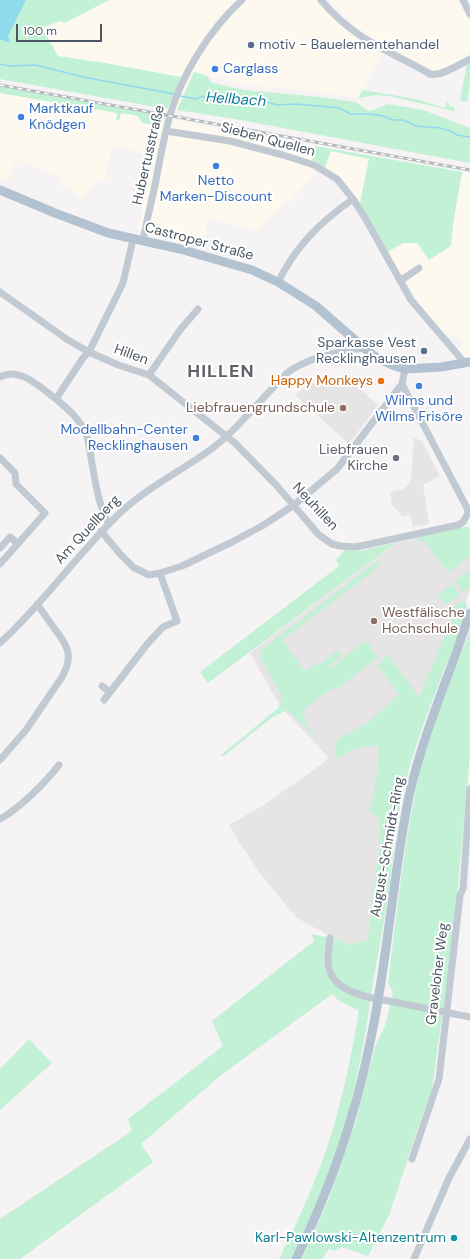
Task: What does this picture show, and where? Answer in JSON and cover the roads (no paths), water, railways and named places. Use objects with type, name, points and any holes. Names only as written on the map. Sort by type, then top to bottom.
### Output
[{"type":"main road","name":"Castroper Straße","points":[[0,190],[95,229],[209,257],[252,270],[278,282],[316,306],[364,348],[377,358],[392,365],[405,369],[468,364]]},
{"type":"main road","name":"August-Schmidt-Ring","points":[[296,1259],[315,1220],[335,1168],[352,1117],[369,1051],[400,842],[410,793],[434,711],[470,613]]},
{"type":"street","name":"Hubertusstraße","points":[[143,241],[166,131],[182,84],[203,45],[223,19],[242,0]]},
{"type":"street","points":[[321,0],[346,26],[359,36],[430,74],[434,75],[442,73],[470,58]]},
{"type":"street","points":[[463,0],[470,14]]},
{"type":"street","name":"Sieben Quellen","points":[[166,131],[230,141],[283,155],[314,165],[337,179],[353,198],[411,300],[449,345],[468,364]]},
{"type":"street","points":[[278,282],[286,266],[313,230],[353,198]]},
{"type":"street","points":[[56,399],[83,358],[89,352],[123,283],[133,239]]},
{"type":"street","points":[[400,281],[419,268]]},
{"type":"street","name":"Hillen","points":[[0,292],[68,340],[89,352],[118,365],[149,375],[226,436]]},
{"type":"street","points":[[149,375],[180,330],[198,308]]},
{"type":"street","points":[[226,436],[280,380],[293,369],[314,360],[345,351],[364,348]]},
{"type":"street","points":[[101,532],[133,566],[149,575],[182,566],[262,526],[294,505],[337,469],[402,384],[405,369]]},
{"type":"street","points":[[0,377],[8,374],[23,376],[56,399],[76,417],[87,434],[94,477],[104,515],[109,524]]},
{"type":"street","points":[[402,384],[469,513]]},
{"type":"street","name":"Neuhillen","points":[[226,436],[294,505],[318,535],[332,544],[356,547],[458,525],[464,522],[469,513]]},
{"type":"street","name":"Am Quellberg","points":[[0,643],[109,524],[131,504],[210,450],[226,436]]},
{"type":"street","points":[[0,458],[15,473],[16,484],[45,513],[0,564]]},
{"type":"street","points":[[0,548],[10,537],[18,544]]},
{"type":"street","points":[[0,551],[6,557]]},
{"type":"street","points":[[104,700],[148,643],[164,627],[177,622],[160,573]]},
{"type":"street","points":[[0,760],[26,730],[62,677],[69,660],[69,654],[64,642],[37,604]]},
{"type":"street","points":[[102,686],[110,692]]},
{"type":"street","points":[[0,819],[24,801],[59,765]]},
{"type":"street","name":"Graveloher Weg","points":[[412,1159],[439,1079],[460,895],[466,890],[470,788]]},
{"type":"street","points":[[330,938],[328,960],[329,968],[331,974],[344,989],[355,994],[470,1017]]},
{"type":"street","points":[[414,1259],[449,1178],[470,1139]]},
{"type":"water","points":[[0,0],[26,0],[8,36],[10,43],[0,39]]},
{"type":"waterway","name":"Hellbach","points":[[0,64],[9,66],[36,65],[83,77],[174,94]]},
{"type":"waterway","name":"Hellbach","points":[[180,96],[196,99],[203,96],[211,100],[221,101],[236,100],[245,102],[267,102],[277,105],[296,104],[339,108],[351,114],[383,116],[392,120],[403,120],[417,126],[440,128],[451,131],[457,135],[470,137]]},
{"type":"railway","points":[[0,85],[470,170]]},
{"type":"place","name":"motiv - Bauelementehandel","points":[[251,45]]},
{"type":"place","name":"Carglass","points":[[215,69]]},
{"type":"place","name":"Marktkauf Knödgen","points":[[21,117]]},
{"type":"place","name":"Netto Marken-Discount","points":[[216,166]]},
{"type":"place","name":"Sparkasse Vest Recklinghausen","points":[[424,351]]},
{"type":"place","name":"Happy Monkeys","points":[[381,381]]},
{"type":"place","name":"Wilms und Wilms Frisöre","points":[[419,386]]},
{"type":"place","name":"Liebfrauengrundschule","points":[[343,408]]},
{"type":"place","name":"Modellbahn-Center Recklinghausen","points":[[196,438]]},
{"type":"place","name":"Liebfrauen Kirche","points":[[396,458]]},
{"type":"place","name":"Westfälische Hochschule","points":[[374,621]]},
{"type":"place","name":"Karl-Pawlowski-Altenzentrum","points":[[454,1238]]},
{"type":"district","name":"HILLEN","points":[[221,372]]}]
